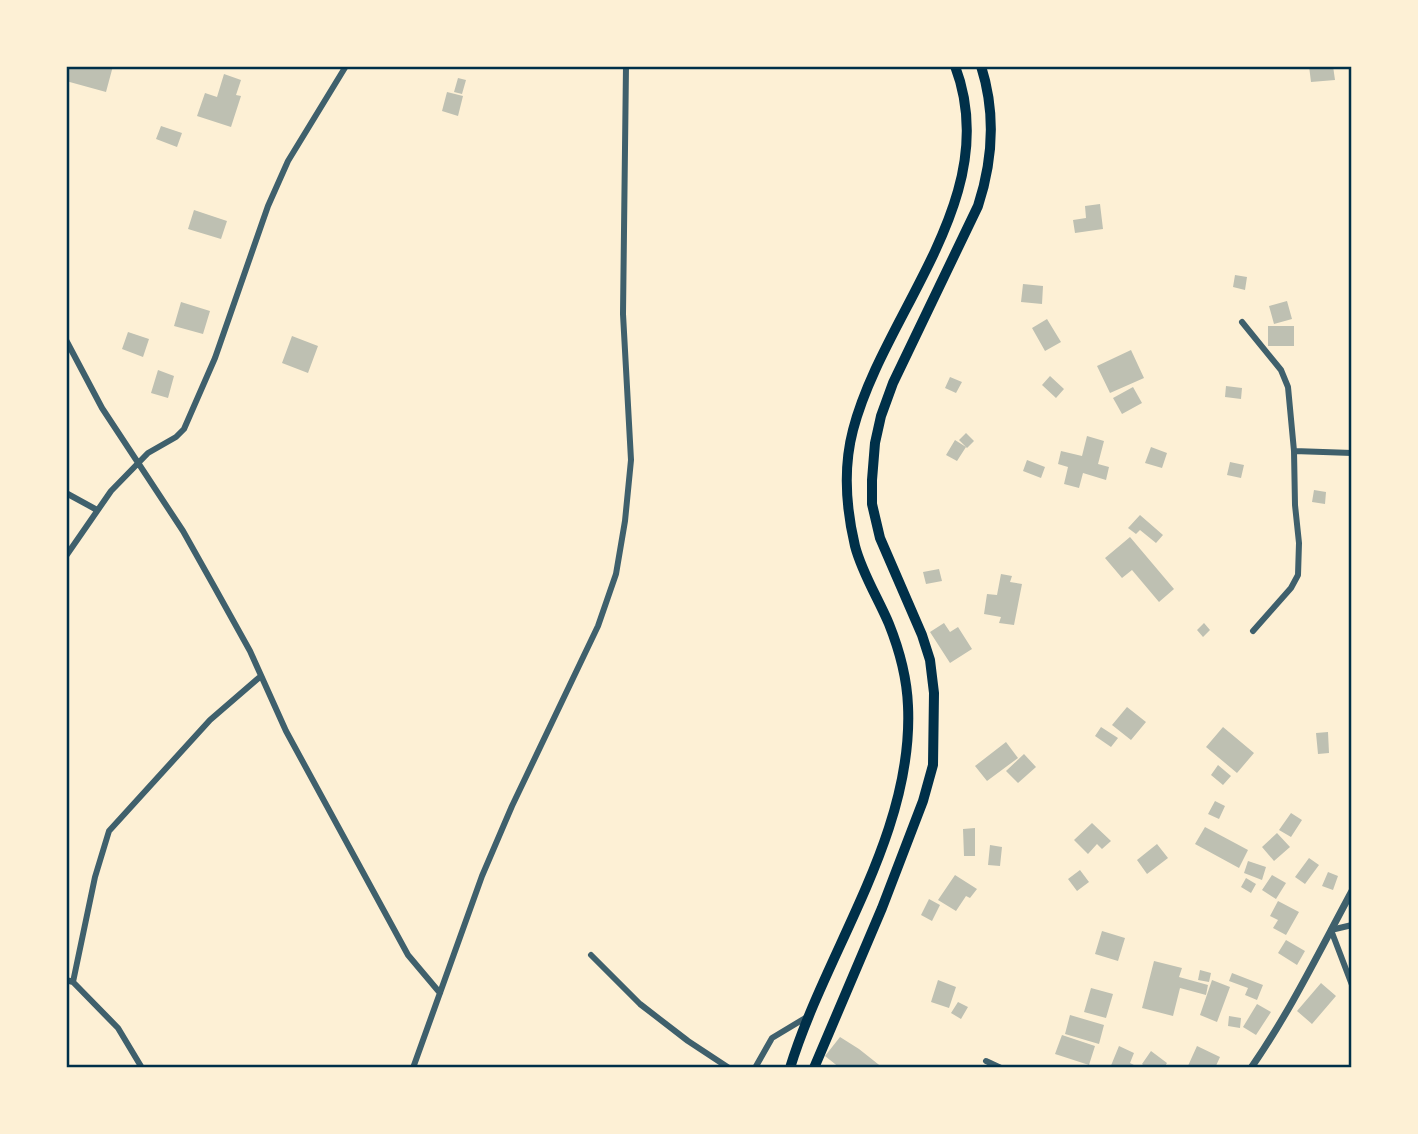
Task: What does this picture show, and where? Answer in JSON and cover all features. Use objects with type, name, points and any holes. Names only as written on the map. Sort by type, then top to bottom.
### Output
[{"type":"highway","points":[[790,1068],[807,1017],[861,900],[897,803],[906,760],[908,706],[900,659],[890,626],[856,547],[845,470],[853,430],[868,386],[941,238],[958,194],[966,158],[966,114],[955,66]]},
{"type":"highway","points":[[814,1068],[883,908],[923,801],[933,765],[930,660],[880,538],[872,504],[872,480],[875,443],[893,383],[978,206],[987,178],[992,149],[991,118],[981,66]]},
{"type":"street","points":[[66,556],[111,491],[148,453],[176,438],[194,411],[273,194],[288,161],[346,66]]},
{"type":"street","points":[[413,1068],[482,876],[517,795],[598,626],[616,575],[631,460],[623,314],[626,66]]},
{"type":"street","points":[[1242,322],[1281,370],[1288,387],[1299,543],[1298,575],[1292,588],[1253,631]]},
{"type":"street","points":[[66,340],[102,408],[183,531],[261,676],[286,731],[408,955],[440,993]]},
{"type":"street","points":[[1294,451],[1352,453]]},
{"type":"street","points":[[66,493],[97,510]]},
{"type":"street","points":[[142,1068],[118,1028],[70,981],[95,877],[109,831],[210,720],[261,676]]},
{"type":"street","points":[[1251,1068],[1265,1048],[1352,891]]},
{"type":"street","points":[[1331,930],[1352,925]]},
{"type":"street","points":[[1331,930],[1352,985]]},
{"type":"street","points":[[591,955],[640,1004],[729,1068]]},
{"type":"street","points":[[755,1068],[772,1038],[807,1017]]},
{"type":"street","points":[[986,1061],[1001,1068]]},
{"type":"building","points":[[66,66],[113,66],[106,92],[66,81]]},
{"type":"building","points":[[1309,66],[1333,66],[1335,80],[1311,82]]},
{"type":"building","points":[[224,74],[241,80],[236,95],[241,96],[231,127],[197,116],[205,93],[217,97]]},
{"type":"building","points":[[458,78],[466,80],[462,94],[454,92]]},
{"type":"building","points":[[447,92],[463,96],[458,116],[442,111]]},
{"type":"building","points":[[161,126],[182,133],[177,147],[156,139]]},
{"type":"building","points":[[1100,204],[1103,229],[1075,233],[1073,220],[1086,218],[1085,206]]},
{"type":"building","points":[[194,210],[227,221],[221,239],[188,229]]},
{"type":"building","points":[[1235,275],[1247,277],[1245,290],[1233,287]]},
{"type":"building","points":[[1023,284],[1043,286],[1042,304],[1021,302]]},
{"type":"building","points":[[1287,301],[1292,319],[1274,324],[1269,306]]},
{"type":"building","points":[[181,302],[210,311],[203,334],[174,326]]},
{"type":"building","points":[[1047,319],[1061,342],[1045,351],[1032,328]]},
{"type":"building","points":[[1268,326],[1294,326],[1294,346],[1268,346]]},
{"type":"building","points":[[128,332],[149,339],[143,357],[122,349]]},
{"type":"building","points":[[292,336],[318,346],[308,373],[282,363]]},
{"type":"building","points":[[1131,350],[1144,378],[1110,393],[1097,366]]},
{"type":"building","points":[[158,370],[174,376],[168,398],[151,393]]},
{"type":"building","points":[[1050,376],[1064,389],[1056,398],[1042,385]]},
{"type":"building","points":[[950,377],[962,382],[956,393],[945,388]]},
{"type":"building","points":[[1226,386],[1242,388],[1241,399],[1225,397]]},
{"type":"building","points":[[1133,387],[1142,403],[1122,414],[1113,398]]},
{"type":"building","points":[[966,433],[974,441],[967,448],[959,440]]},
{"type":"building","points":[[1087,436],[1104,441],[1098,464],[1109,467],[1106,480],[1083,473],[1079,488],[1064,484],[1068,467],[1058,464],[1061,451],[1082,456]]},
{"type":"building","points":[[955,440],[966,447],[957,461],[946,455]]},
{"type":"building","points":[[1151,447],[1167,453],[1162,468],[1145,463]]},
{"type":"building","points":[[1027,460],[1045,467],[1041,478],[1023,471]]},
{"type":"building","points":[[1230,462],[1244,465],[1241,478],[1227,475]]},
{"type":"building","points":[[1314,490],[1326,492],[1325,504],[1312,502]]},
{"type":"building","points":[[1140,515],[1163,535],[1156,543],[1140,530],[1136,534],[1128,528]]},
{"type":"building","points":[[1130,537],[1174,589],[1159,602],[1132,570],[1122,578],[1105,558]]},
{"type":"building","points":[[939,569],[942,581],[926,584],[923,572]]},
{"type":"building","points":[[1001,574],[1012,576],[1010,582],[1022,584],[1014,625],[999,623],[1001,617],[984,614],[987,594],[997,595]]},
{"type":"building","points":[[944,623],[950,632],[958,627],[972,649],[950,663],[930,632]]},
{"type":"building","points":[[1204,623],[1210,630],[1203,637],[1197,630]]},
{"type":"building","points":[[1127,707],[1146,722],[1131,740],[1112,725]]},
{"type":"building","points":[[1101,727],[1118,738],[1111,747],[1095,736]]},
{"type":"building","points":[[1223,727],[1254,753],[1237,773],[1206,747]]},
{"type":"building","points":[[1328,732],[1329,753],[1318,754],[1316,733]]},
{"type":"building","points":[[1006,742],[1018,758],[987,781],[975,766]]},
{"type":"building","points":[[1024,754],[1036,767],[1018,783],[1006,771]]},
{"type":"building","points":[[1218,765],[1231,776],[1223,785],[1211,775]]},
{"type":"building","points":[[1215,801],[1225,806],[1219,819],[1208,814]]},
{"type":"building","points":[[1291,813],[1302,820],[1291,837],[1279,830]]},
{"type":"building","points":[[1092,823],[1111,841],[1102,849],[1097,844],[1088,854],[1074,840]]},
{"type":"building","points":[[1205,827],[1248,850],[1239,868],[1195,844]]},
{"type":"building","points":[[975,828],[975,856],[964,856],[963,829]]},
{"type":"building","points":[[1277,833],[1290,847],[1274,861],[1262,847]]},
{"type":"building","points":[[1157,844],[1168,858],[1147,874],[1137,860]]},
{"type":"building","points":[[990,845],[1002,847],[1000,866],[988,865]]},
{"type":"building","points":[[1309,858],[1319,865],[1305,884],[1295,877]]},
{"type":"building","points":[[1248,861],[1266,867],[1262,880],[1244,873]]},
{"type":"building","points":[[1080,870],[1089,882],[1077,891],[1068,879]]},
{"type":"building","points":[[1328,872],[1338,876],[1333,890],[1322,886]]},
{"type":"building","points":[[955,875],[977,889],[970,898],[966,896],[956,911],[938,900]]},
{"type":"building","points":[[1272,875],[1286,883],[1276,899],[1262,890]]},
{"type":"building","points":[[1246,878],[1256,884],[1251,893],[1241,887]]},
{"type":"building","points":[[929,899],[940,905],[932,921],[921,915]]},
{"type":"building","points":[[1278,901],[1299,912],[1286,935],[1273,928],[1278,920],[1270,916]]},
{"type":"building","points":[[1102,931],[1125,938],[1118,961],[1095,954]]},
{"type":"building","points":[[1286,940],[1305,951],[1297,965],[1278,953]]},
{"type":"building","points":[[1154,961],[1182,968],[1179,977],[1208,985],[1206,995],[1180,988],[1173,1016],[1142,1008]]},
{"type":"building","points":[[1200,970],[1211,973],[1209,982],[1198,980]]},
{"type":"building","points":[[1232,973],[1263,985],[1257,1000],[1245,995],[1248,988],[1229,981]]},
{"type":"building","points":[[938,980],[956,987],[949,1008],[931,1002]]},
{"type":"building","points":[[1212,980],[1230,987],[1217,1022],[1200,1015]]},
{"type":"building","points":[[1321,983],[1336,996],[1312,1024],[1297,1011]]},
{"type":"building","points":[[1091,988],[1113,994],[1106,1018],[1084,1012]]},
{"type":"building","points":[[958,1002],[968,1007],[961,1019],[951,1013]]},
{"type":"building","points":[[1257,1004],[1271,1012],[1256,1035],[1243,1027]]},
{"type":"building","points":[[1070,1015],[1104,1025],[1099,1044],[1065,1034]]},
{"type":"building","points":[[1229,1016],[1241,1018],[1240,1028],[1228,1026]]},
{"type":"building","points":[[1062,1035],[1095,1046],[1089,1065],[1055,1054]]},
{"type":"building","points":[[840,1037],[883,1068],[840,1068],[825,1056]]},
{"type":"building","points":[[1119,1046],[1134,1053],[1130,1063],[1140,1068],[1110,1068]]},
{"type":"building","points":[[1197,1046],[1220,1057],[1215,1068],[1187,1068]]},
{"type":"building","points":[[1151,1051],[1167,1063],[1164,1068],[1146,1068],[1142,1064]]}]
